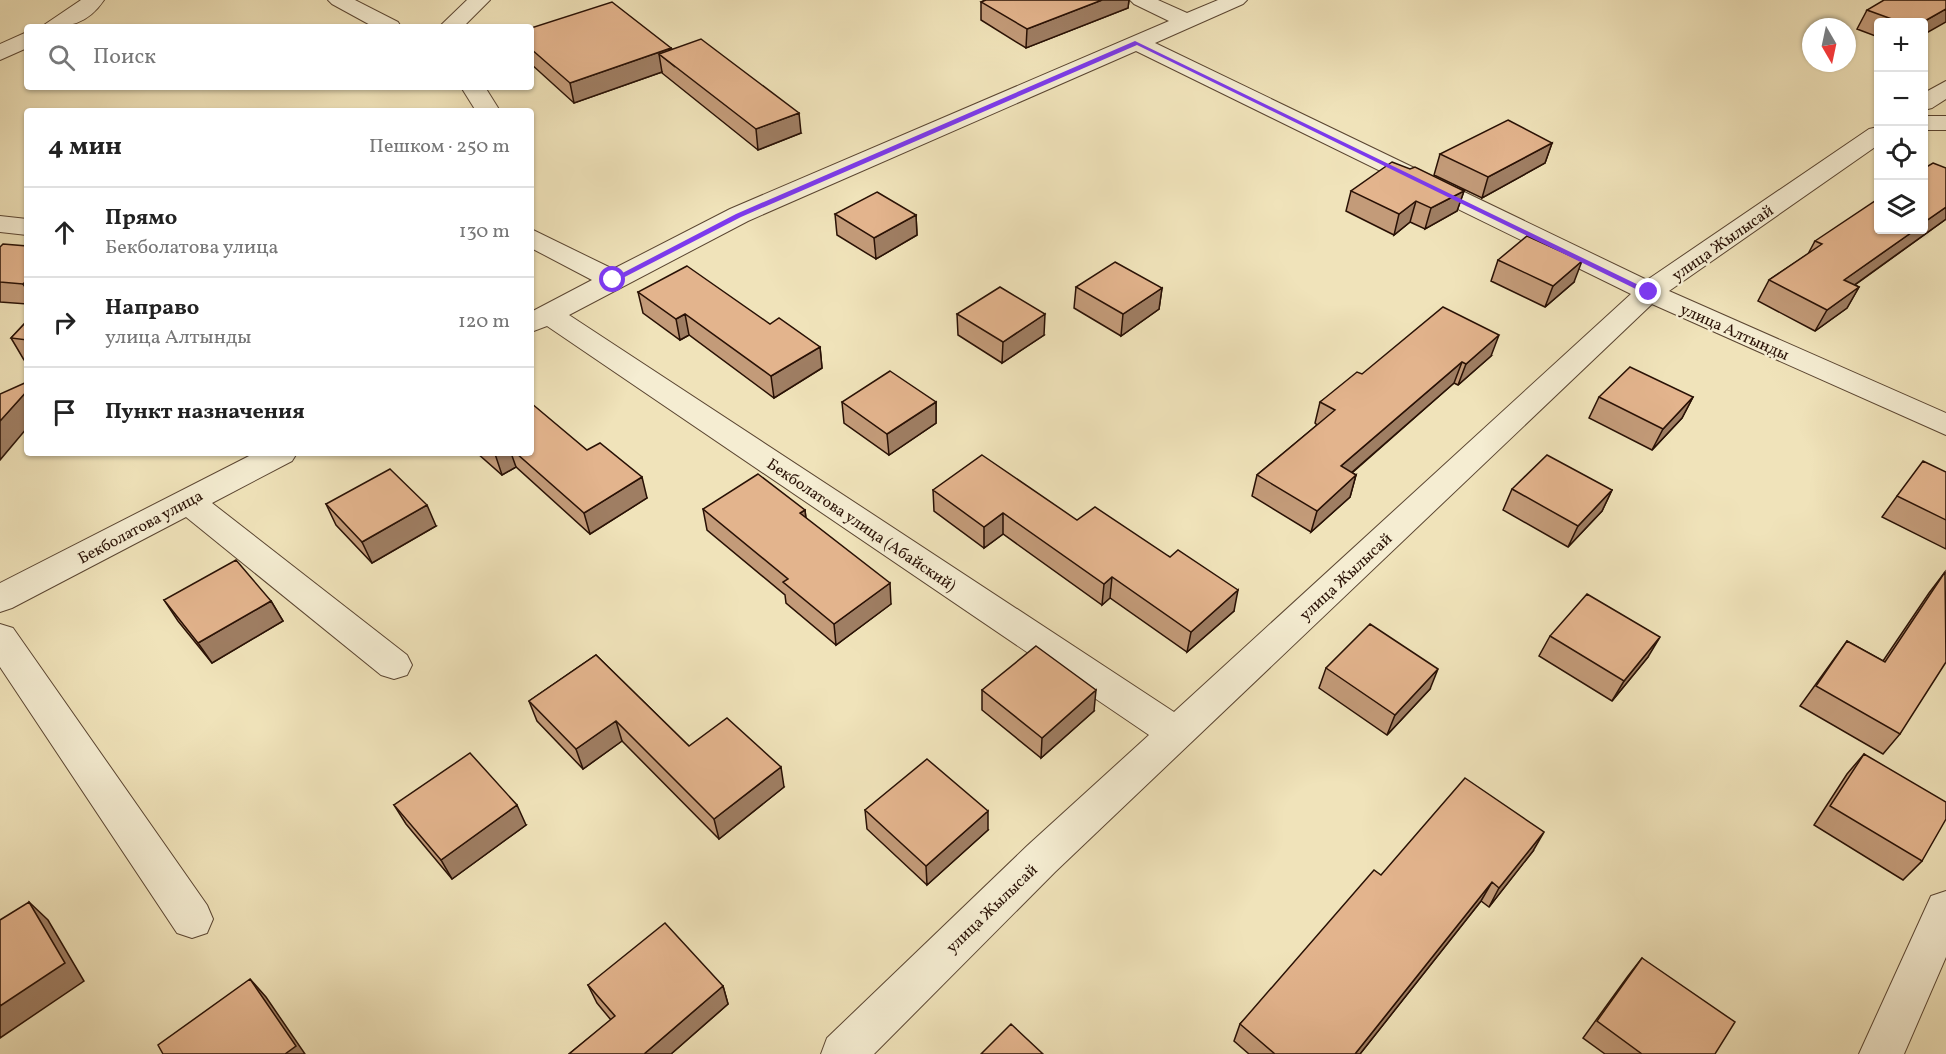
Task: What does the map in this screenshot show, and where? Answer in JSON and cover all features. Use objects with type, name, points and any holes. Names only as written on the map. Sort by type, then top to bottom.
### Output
[{"type":"street","points":[[58,24],[81,12],[93,0]]},
{"type":"street","points":[[339,0],[384,24]]},
{"type":"street","points":[[453,24],[479,0]]},
{"type":"street","points":[[1141,0],[1187,21]]},
{"type":"street","points":[[540,319],[738,215],[1236,0]]},
{"type":"street","points":[[0,53],[24,41]]},
{"type":"street","name":"улица Алтынды","points":[[1137,43],[1649,292],[1946,425]]},
{"type":"street","points":[[1928,100],[1946,88]]},
{"type":"street","points":[[475,90],[486,108]]},
{"type":"street","points":[[1928,123],[1946,123]]},
{"type":"street","name":"улица Жылысай","points":[[843,1054],[1041,859],[1649,292],[1874,137]]},
{"type":"street","points":[[0,224],[24,227]]},
{"type":"street","points":[[534,238],[613,280]]},
{"type":"street","name":"Бекболатова улица (Абайский)","points":[[540,319],[1176,733]]},
{"type":"street","name":"Бекболатова улица","points":[[0,599],[275,456]]},
{"type":"street","points":[[188,501],[394,665]]},
{"type":"street","points":[[0,638],[192,919]]},
{"type":"street","points":[[1881,1054],[1946,910]]},
{"type":"building","points":[[986,0],[1102,0],[1027,29],[981,2]]},
{"type":"building","points":[[1884,0],[1946,0],[1946,9],[1928,19],[1889,18],[1867,10]]},
{"type":"building","points":[[612,2],[671,48],[570,83],[534,52],[534,27]]},
{"type":"building","points":[[701,39],[799,113],[756,129],[659,54]]},
{"type":"building","points":[[1508,120],[1552,143],[1488,177],[1440,154]]},
{"type":"building","points":[[1392,162],[1410,169],[1415,167],[1464,191],[1431,208],[1416,201],[1399,214],[1351,191]]},
{"type":"building","points":[[1933,163],[1946,168],[1946,207],[1928,220],[1928,180],[1928,166]]},
{"type":"building","points":[[877,192],[916,215],[874,238],[835,214]]},
{"type":"building","points":[[1874,202],[1874,234],[1909,234],[1844,280],[1859,287],[1827,310],[1769,280],[1822,244],[1815,241]]},
{"type":"building","points":[[1527,236],[1582,261],[1553,286],[1498,260]]},
{"type":"building","points":[[3,244],[24,246],[23,284],[0,282],[0,247]]},
{"type":"building","points":[[1115,262],[1162,288],[1123,314],[1076,287]]},
{"type":"building","points":[[687,266],[770,324],[779,318],[820,347],[771,376],[685,314],[676,319],[638,292]]},
{"type":"building","points":[[1000,287],[1045,314],[1003,342],[957,314]]},
{"type":"building","points":[[1443,307],[1499,335],[1466,364],[1462,362],[1341,466],[1356,475],[1317,511],[1257,475],[1335,410],[1320,402],[1357,372],[1362,374]]},
{"type":"building","points":[[24,324],[24,340],[11,338]]},
{"type":"building","points":[[1630,367],[1693,397],[1663,429],[1599,397]]},
{"type":"building","points":[[890,371],[936,402],[887,434],[842,402]]},
{"type":"building","points":[[24,383],[24,394],[0,421],[0,394]]},
{"type":"building","points":[[534,406],[587,450],[600,443],[642,477],[584,513],[519,456],[534,456]]},
{"type":"building","points":[[982,455],[1077,520],[1095,507],[1170,557],[1178,550],[1238,590],[1191,632],[1112,577],[1104,584],[1003,513],[984,527],[933,490]]},
{"type":"building","points":[[1547,455],[1612,490],[1578,526],[1512,489]]},
{"type":"building","points":[[1923,461],[1946,472],[1946,520],[1897,496]]},
{"type":"building","points":[[390,469],[427,505],[362,542],[326,504]]},
{"type":"building","points":[[758,474],[805,510],[800,513],[890,583],[834,624],[783,582],[788,579],[703,509]]},
{"type":"building","points":[[236,560],[271,601],[198,643],[164,600]]},
{"type":"building","points":[[1945,572],[1946,662],[1900,734],[1816,686],[1847,641],[1885,662]]},
{"type":"building","points":[[1587,594],[1660,637],[1624,681],[1550,636]]},
{"type":"building","points":[[1370,624],[1438,669],[1395,715],[1326,668]]},
{"type":"building","points":[[1036,646],[1096,690],[1042,738],[982,690]]},
{"type":"building","points":[[596,655],[689,746],[727,718],[781,767],[714,819],[616,721],[576,749],[529,701]]},
{"type":"building","points":[[470,753],[517,805],[441,860],[394,805]]},
{"type":"building","points":[[1864,754],[1946,802],[1946,819],[1922,861],[1830,806]]},
{"type":"building","points":[[927,759],[988,811],[926,866],[865,810]]},
{"type":"building","points":[[1465,778],[1544,832],[1499,888],[1492,882],[1355,1054],[1275,1054],[1240,1024],[1374,870],[1381,875]]},
{"type":"building","points":[[29,902],[65,963],[0,1006],[0,920]]},
{"type":"building","points":[[665,923],[723,986],[644,1054],[569,1054],[615,1016],[588,985]]},
{"type":"building","points":[[1642,958],[1735,1022],[1715,1054],[1642,1054],[1597,1021]]},
{"type":"building","points":[[250,979],[296,1046],[285,1054],[163,1054],[158,1045]]},
{"type":"building","points":[[1011,1024],[1043,1054],[981,1054]]},
{"type":"route","points":[[613,280],[738,215],[1137,43],[1649,292]]}]
